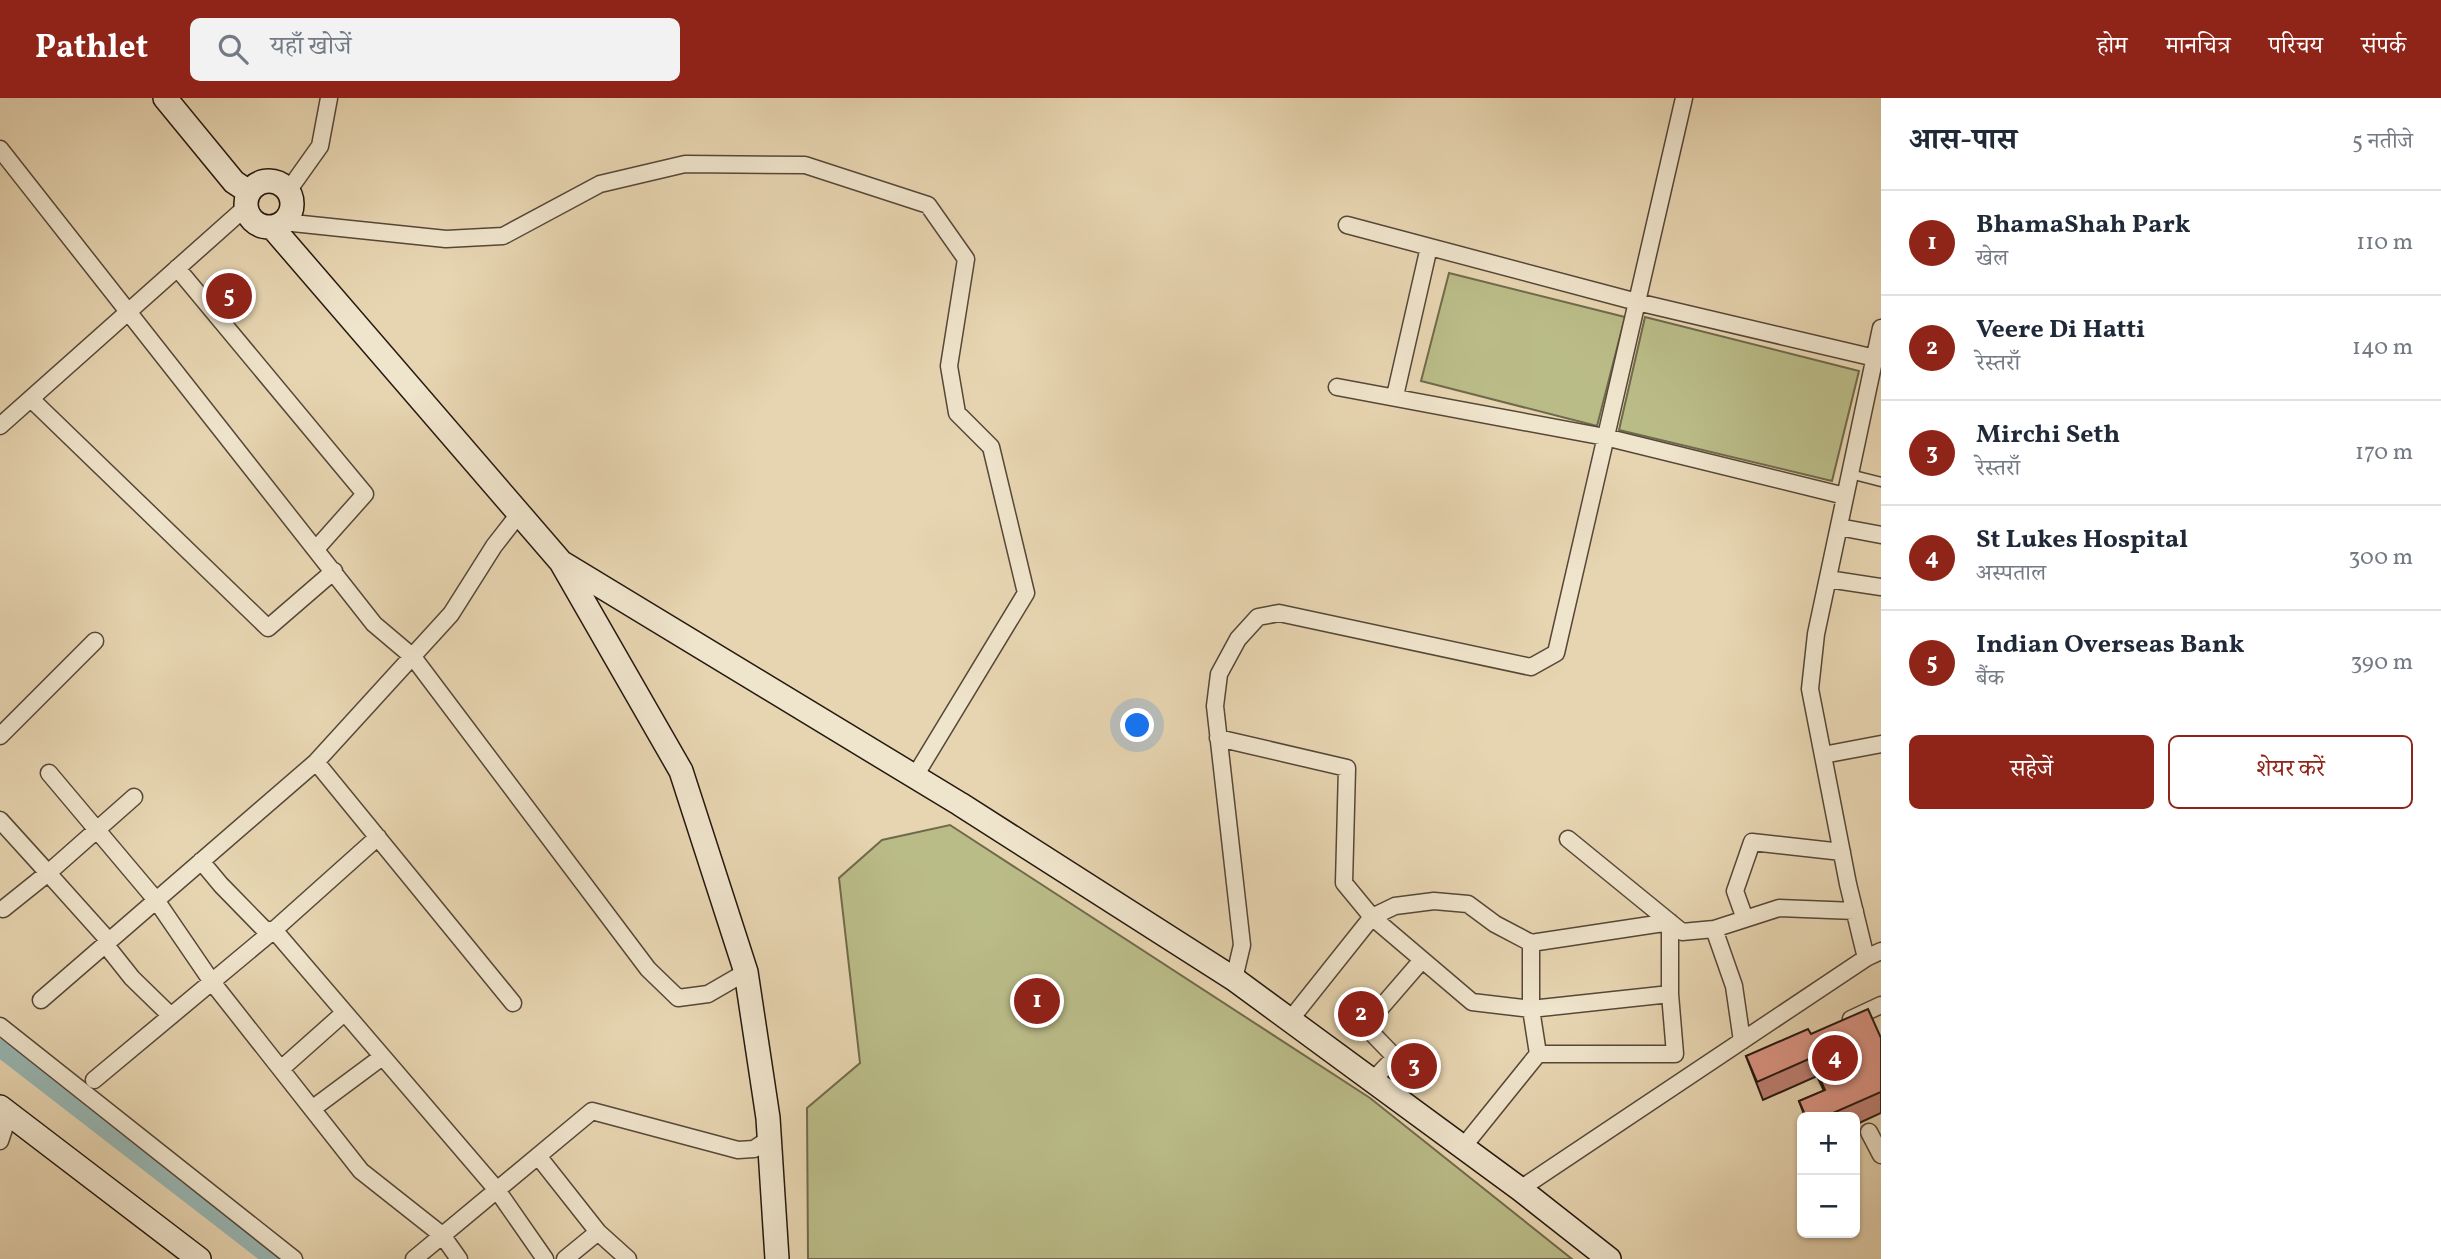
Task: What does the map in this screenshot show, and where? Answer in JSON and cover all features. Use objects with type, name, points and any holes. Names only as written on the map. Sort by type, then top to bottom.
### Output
[{"type":"street","points":[[165,98],[247,199],[253,221],[260,225],[277,224],[446,239],[503,236],[600,184],[685,164],[805,165],[928,205],[966,259],[949,366],[957,413],[990,447],[1026,593],[915,776]]},
{"type":"street","points":[[288,191],[320,146],[329,98]]},
{"type":"street","points":[[1234,979],[1242,946],[1215,706],[1219,674],[1238,639],[1258,617],[1279,613],[1531,667],[1556,653],[1684,98]]},
{"type":"street","points":[[0,149],[374,624],[412,657],[649,969],[678,998],[708,994],[746,972]]},
{"type":"street","points":[[0,426],[177,268],[247,199],[254,186],[267,181],[281,184],[288,191],[292,209],[277,224]]},
{"type":"street","points":[[277,224],[561,562],[681,771],[746,972],[769,1139],[777,1259]]},
{"type":"street","points":[[1347,225],[1637,302],[1875,358]]},
{"type":"street","points":[[1395,396],[1429,247]]},
{"type":"street","points":[[177,268],[365,494],[316,549]]},
{"type":"street","points":[[1520,1189],[1877,954],[1855,911],[1810,689],[1816,634],[1881,328]]},
{"type":"street","points":[[1337,387],[1605,437],[1845,496]]},
{"type":"street","points":[[31,399],[268,628],[334,572]]},
{"type":"street","points":[[41,1000],[316,762],[451,614],[494,546],[519,514]]},
{"type":"street","points":[[1839,527],[1881,535]]},
{"type":"street","points":[[561,562],[915,776],[1234,979],[1520,1189],[1609,1259]]},
{"type":"street","points":[[1828,579],[1881,587]]},
{"type":"street","points":[[0,736],[95,641]]},
{"type":"street","points":[[1219,738],[1347,768],[1344,883],[1372,918],[1472,1002],[1531,1009],[1670,994]]},
{"type":"street","points":[[1823,755],[1881,744]]},
{"type":"street","points":[[316,762],[513,1003]]},
{"type":"street","points":[[49,773],[156,900],[212,982],[360,1171],[442,1236],[459,1259]]},
{"type":"street","points":[[3,909],[134,797]]},
{"type":"street","points":[[0,820],[107,943],[132,978],[171,1016]]},
{"type":"street","points":[[94,1080],[274,930],[379,838]]},
{"type":"street","points":[[1568,839],[1682,932],[1714,929],[1779,908],[1855,911]]},
{"type":"street","points":[[1745,919],[1735,891],[1752,842],[1842,852]]},
{"type":"street","points":[[201,861],[265,930],[274,930],[497,1191],[545,1259]]},
{"type":"street","points":[[1290,1020],[1372,918],[1395,906],[1434,901],[1468,904],[1495,924],[1531,943],[1670,922]]},
{"type":"street","points":[[1538,1054],[1675,1054],[1670,994],[1670,922]]},
{"type":"street","points":[[1714,929],[1734,986],[1742,1041]]},
{"type":"street","points":[[1463,1147],[1538,1054],[1531,1009],[1531,943]]},
{"type":"street","points":[[1373,1080],[1395,1057],[1365,1026],[1422,960]]},
{"type":"street","points":[[1844,1022],[1881,1005]]},
{"type":"street","points":[[281,1069],[344,1013]]},
{"type":"street","points":[[0,1026],[294,1259]]},
{"type":"street","points":[[312,1109],[382,1057]]},
{"type":"street","points":[[0,1141],[5,1110],[199,1259]]},
{"type":"street","points":[[414,1259],[592,1111],[738,1150],[754,1149],[769,1139]]},
{"type":"street","points":[[1869,1132],[1881,1155]]},
{"type":"street","points":[[538,1156],[598,1232],[628,1259]]},
{"type":"street","points":[[565,1259],[598,1232]]},
{"type":"lane","points":[[1850,474],[1881,482]]},
{"type":"green space","points":[[1449,273],[1625,317],[1597,426],[1421,381]]},
{"type":"green space","points":[[1645,317],[1859,371],[1832,481],[1619,430]]},
{"type":"green space","points":[[950,825],[1370,1098],[1572,1259],[808,1259],[807,1108],[860,1063],[839,878],[882,840]]},
{"type":"building","points":[[1868,1009],[1881,1038],[1881,1092],[1835,1112],[1804,1112],[1799,1101],[1825,1090],[1811,1058],[1757,1082],[1746,1056],[1808,1029],[1811,1034]]},
{"type":"waterway","points":[[0,1048],[273,1259]]},
{"type":"place","name":"Indian Overseas Bank","points":[[229,296]]},
{"type":"place","name":"BhamaShah Park","points":[[1037,1001]]},
{"type":"place","name":"Veere Di Hatti","points":[[1361,1014]]},
{"type":"place","name":"St Lukes Hospital","points":[[1835,1058]]},
{"type":"place","name":"Mirchi Seth","points":[[1414,1066]]}]
